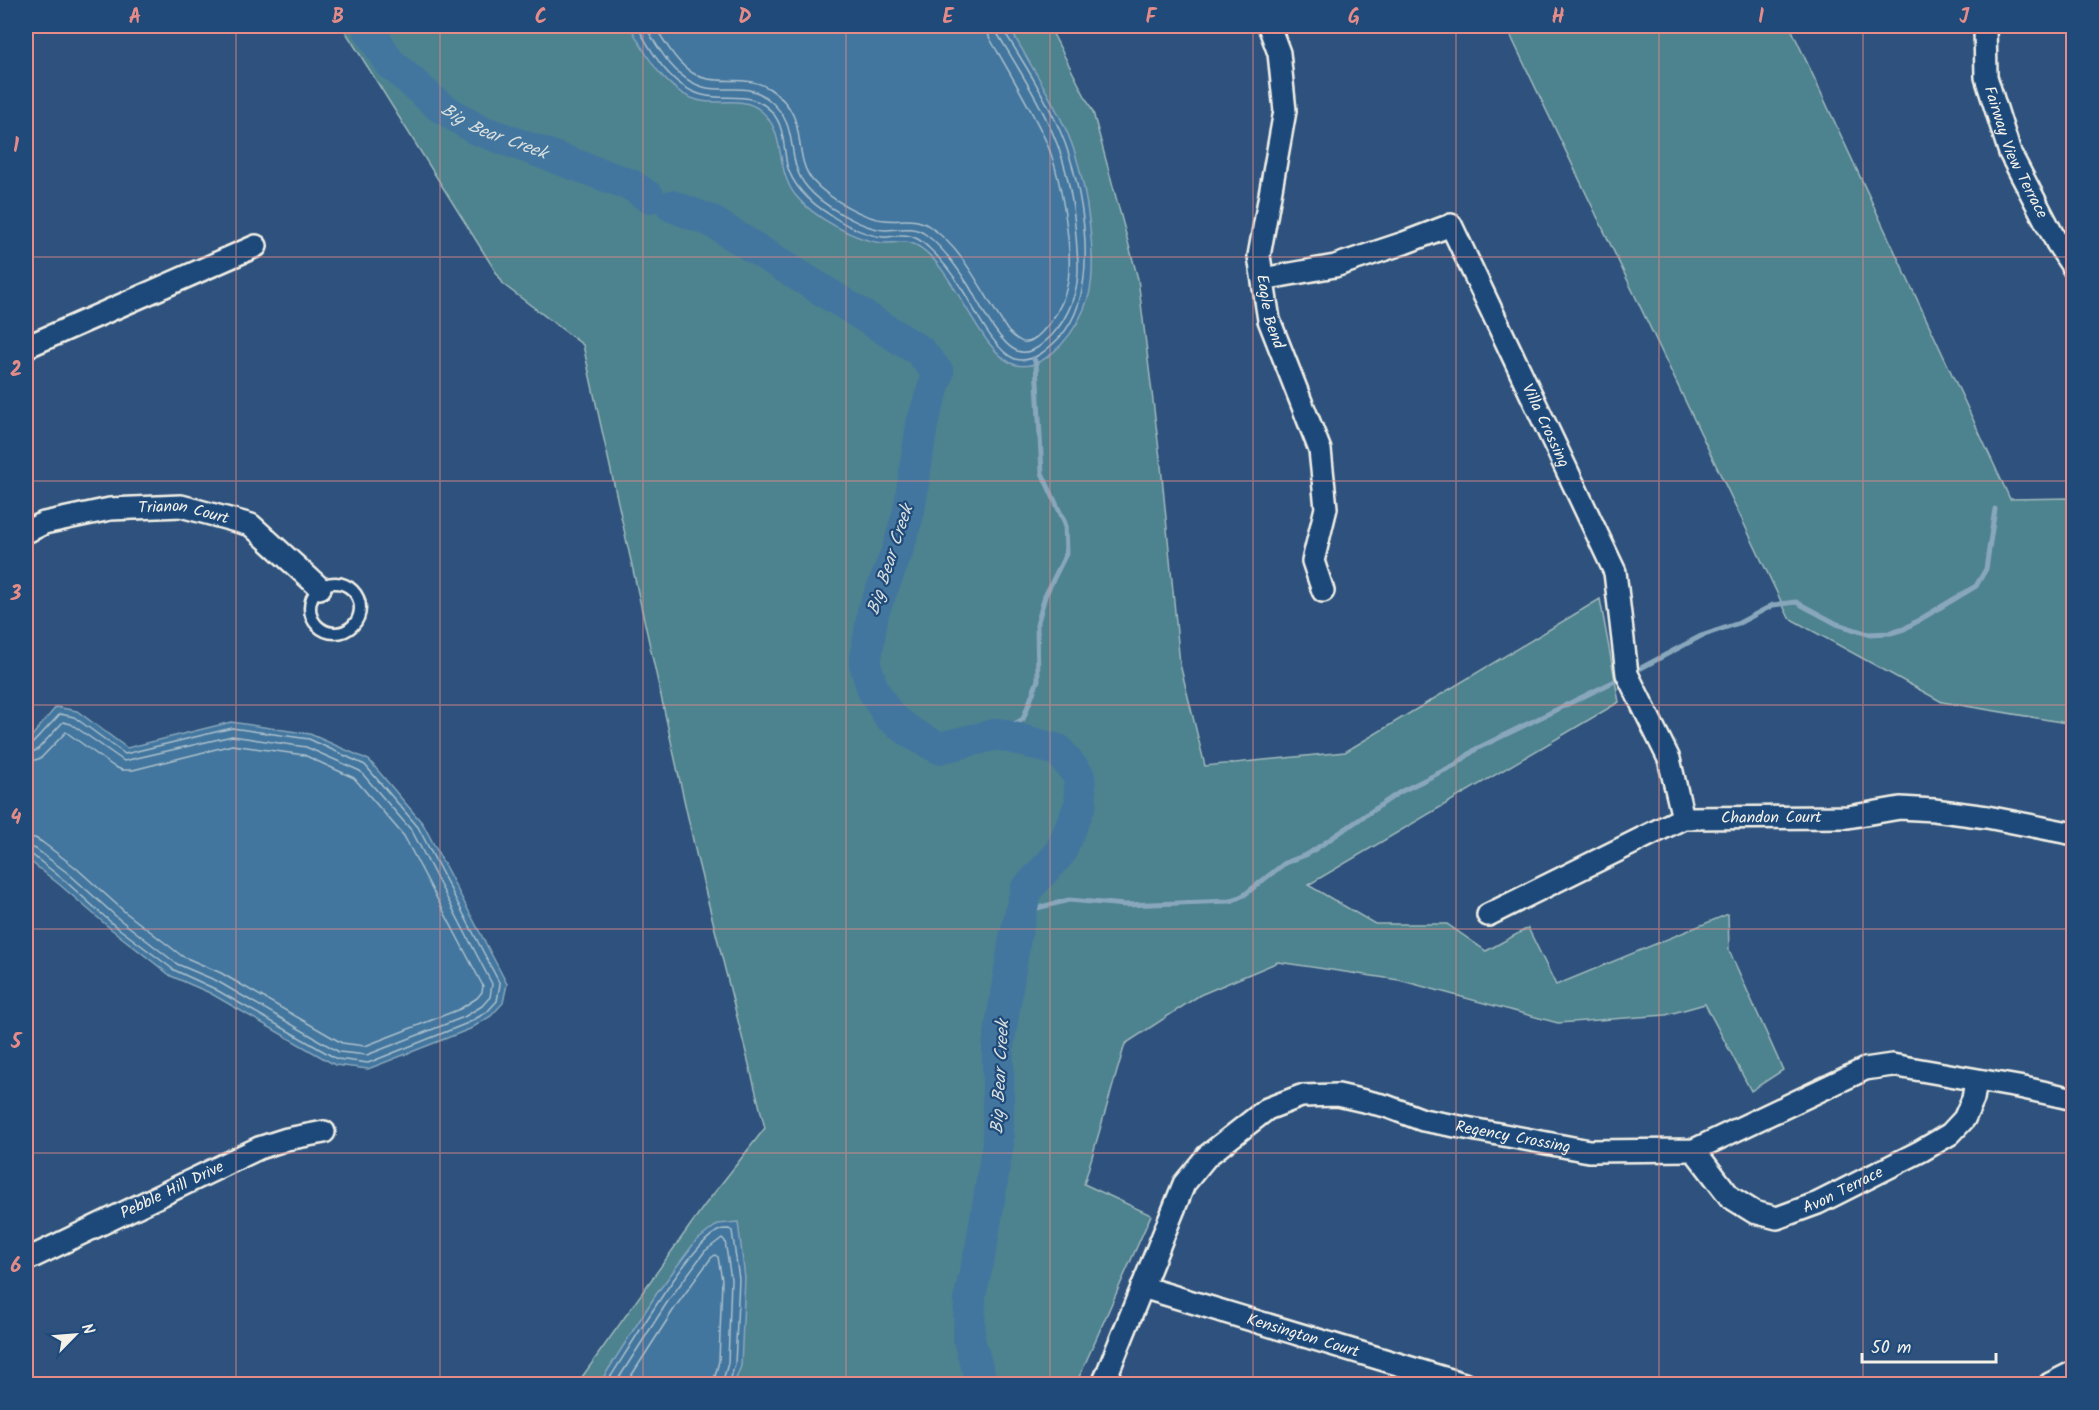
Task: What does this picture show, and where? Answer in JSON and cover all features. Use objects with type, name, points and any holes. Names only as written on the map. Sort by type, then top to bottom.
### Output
[{"type":"street","name":"Eagle Bend","points":[[1269,26],[1279,53],[1285,111],[1259,256],[1269,320],[1320,450],[1326,508],[1313,561],[1323,591]]},
{"type":"street","name":"Fairway View Terrace","points":[[1985,26],[1986,77],[2010,153],[2056,243],[2073,269]]},
{"type":"street","name":"Villa Crossing","points":[[1263,279],[1335,266],[1451,225],[1615,572],[1627,674],[1669,759],[1683,818]]},
{"type":"street","points":[[26,347],[256,246]]},
{"type":"street","name":"Trianon Court","points":[[26,532],[44,523],[110,509],[181,506],[252,525],[320,588]]},
{"type":"street","name":"Chandon Court","points":[[1488,915],[1683,818],[1848,817],[1900,808],[1987,817],[2073,834]]},
{"type":"street","name":"Regency Crossing","points":[[1103,1384],[1184,1184],[1201,1163],[1228,1138],[1267,1109],[1301,1096],[1338,1095],[1386,1107],[1423,1120],[1588,1151],[1694,1150],[1865,1069],[1892,1065],[2073,1099]]},
{"type":"street","name":"Avon Terrace","points":[[1694,1150],[1730,1197],[1754,1212],[1777,1218],[1818,1203],[1950,1134],[1964,1119],[1969,1109],[1976,1081]]},
{"type":"street","name":"Pebble Hill Drive","points":[[26,1260],[259,1148],[286,1138],[324,1132]]},
{"type":"street","name":"Kensington Court","points":[[1142,1287],[1464,1384]]},
{"type":"street","points":[[2050,1384],[2073,1372]]},
{"type":"lane","points":[[334,583],[350,589],[356,595],[360,608],[354,624],[348,630],[331,633],[322,630],[312,619],[310,603],[320,588],[334,583]]},
{"type":"green space","points":[[342,26],[1049,26],[1093,112],[1138,279],[1161,466],[1180,664],[1205,766],[1345,752],[1600,599],[1619,702],[1308,885],[1375,924],[1447,924],[1486,951],[1528,928],[1556,985],[1728,914],[1729,950],[1783,1070],[1751,1091],[1705,1004],[1666,1015],[1558,1023],[1399,980],[1278,962],[1200,995],[1125,1044],[1084,1184],[1151,1215],[1076,1384],[577,1384],[704,1206],[765,1128],[697,858],[583,345],[504,285]]},
{"type":"green space","points":[[1506,26],[1790,26],[2010,499],[2073,498],[2073,724],[1942,702],[1789,618]]},
{"type":"water","points":[[630,26],[1008,26],[1063,123],[1075,153],[1083,185],[1090,224],[1091,280],[1084,308],[1070,334],[1051,354],[1035,364],[1016,365],[1003,358],[991,345],[943,270],[930,255],[912,243],[883,243],[861,238],[836,227],[813,212],[796,196],[789,185],[774,128],[760,110],[742,102],[709,102],[682,94],[652,63]]},
{"type":"water","points":[[56,707],[77,711],[127,748],[231,722],[310,734],[369,760],[423,824],[507,984],[503,1003],[491,1016],[470,1029],[368,1069],[335,1065],[210,993],[171,976],[26,858],[26,743]]},
{"type":"water","points":[[738,1222],[745,1278],[741,1366],[734,1384],[599,1384],[657,1293],[695,1242],[718,1224]]},
{"type":"waterway","name":"Big Bear Creek","points":[[367,26],[389,62],[439,106],[476,129],[631,185],[649,197]]},
{"type":"waterway","name":"Big Bear Creek","points":[[672,206],[711,221],[920,351],[938,373],[922,424],[909,511],[898,549],[873,612],[865,664],[873,690],[889,716],[913,734],[939,748],[998,734],[1058,750],[1079,776],[1081,803],[1060,853],[1026,890],[1015,938],[998,1047],[998,1143],[982,1243],[970,1296],[969,1340],[982,1384]]},
{"type":"waterway","points":[[998,734],[1023,719],[1038,680],[1037,625],[1045,596],[1066,554],[1065,523],[1042,473],[1034,359]]},
{"type":"waterway","points":[[1641,668],[1701,636],[1739,623],[1773,605],[1796,602],[1837,624],[1868,634],[1891,633],[1904,629],[1976,586],[1986,569],[1995,509]]},
{"type":"waterway","points":[[1021,912],[1069,900],[1125,905],[1231,901],[1244,895],[1285,863],[1308,854],[1400,792],[1455,765],[1476,749],[1615,681]]}]
